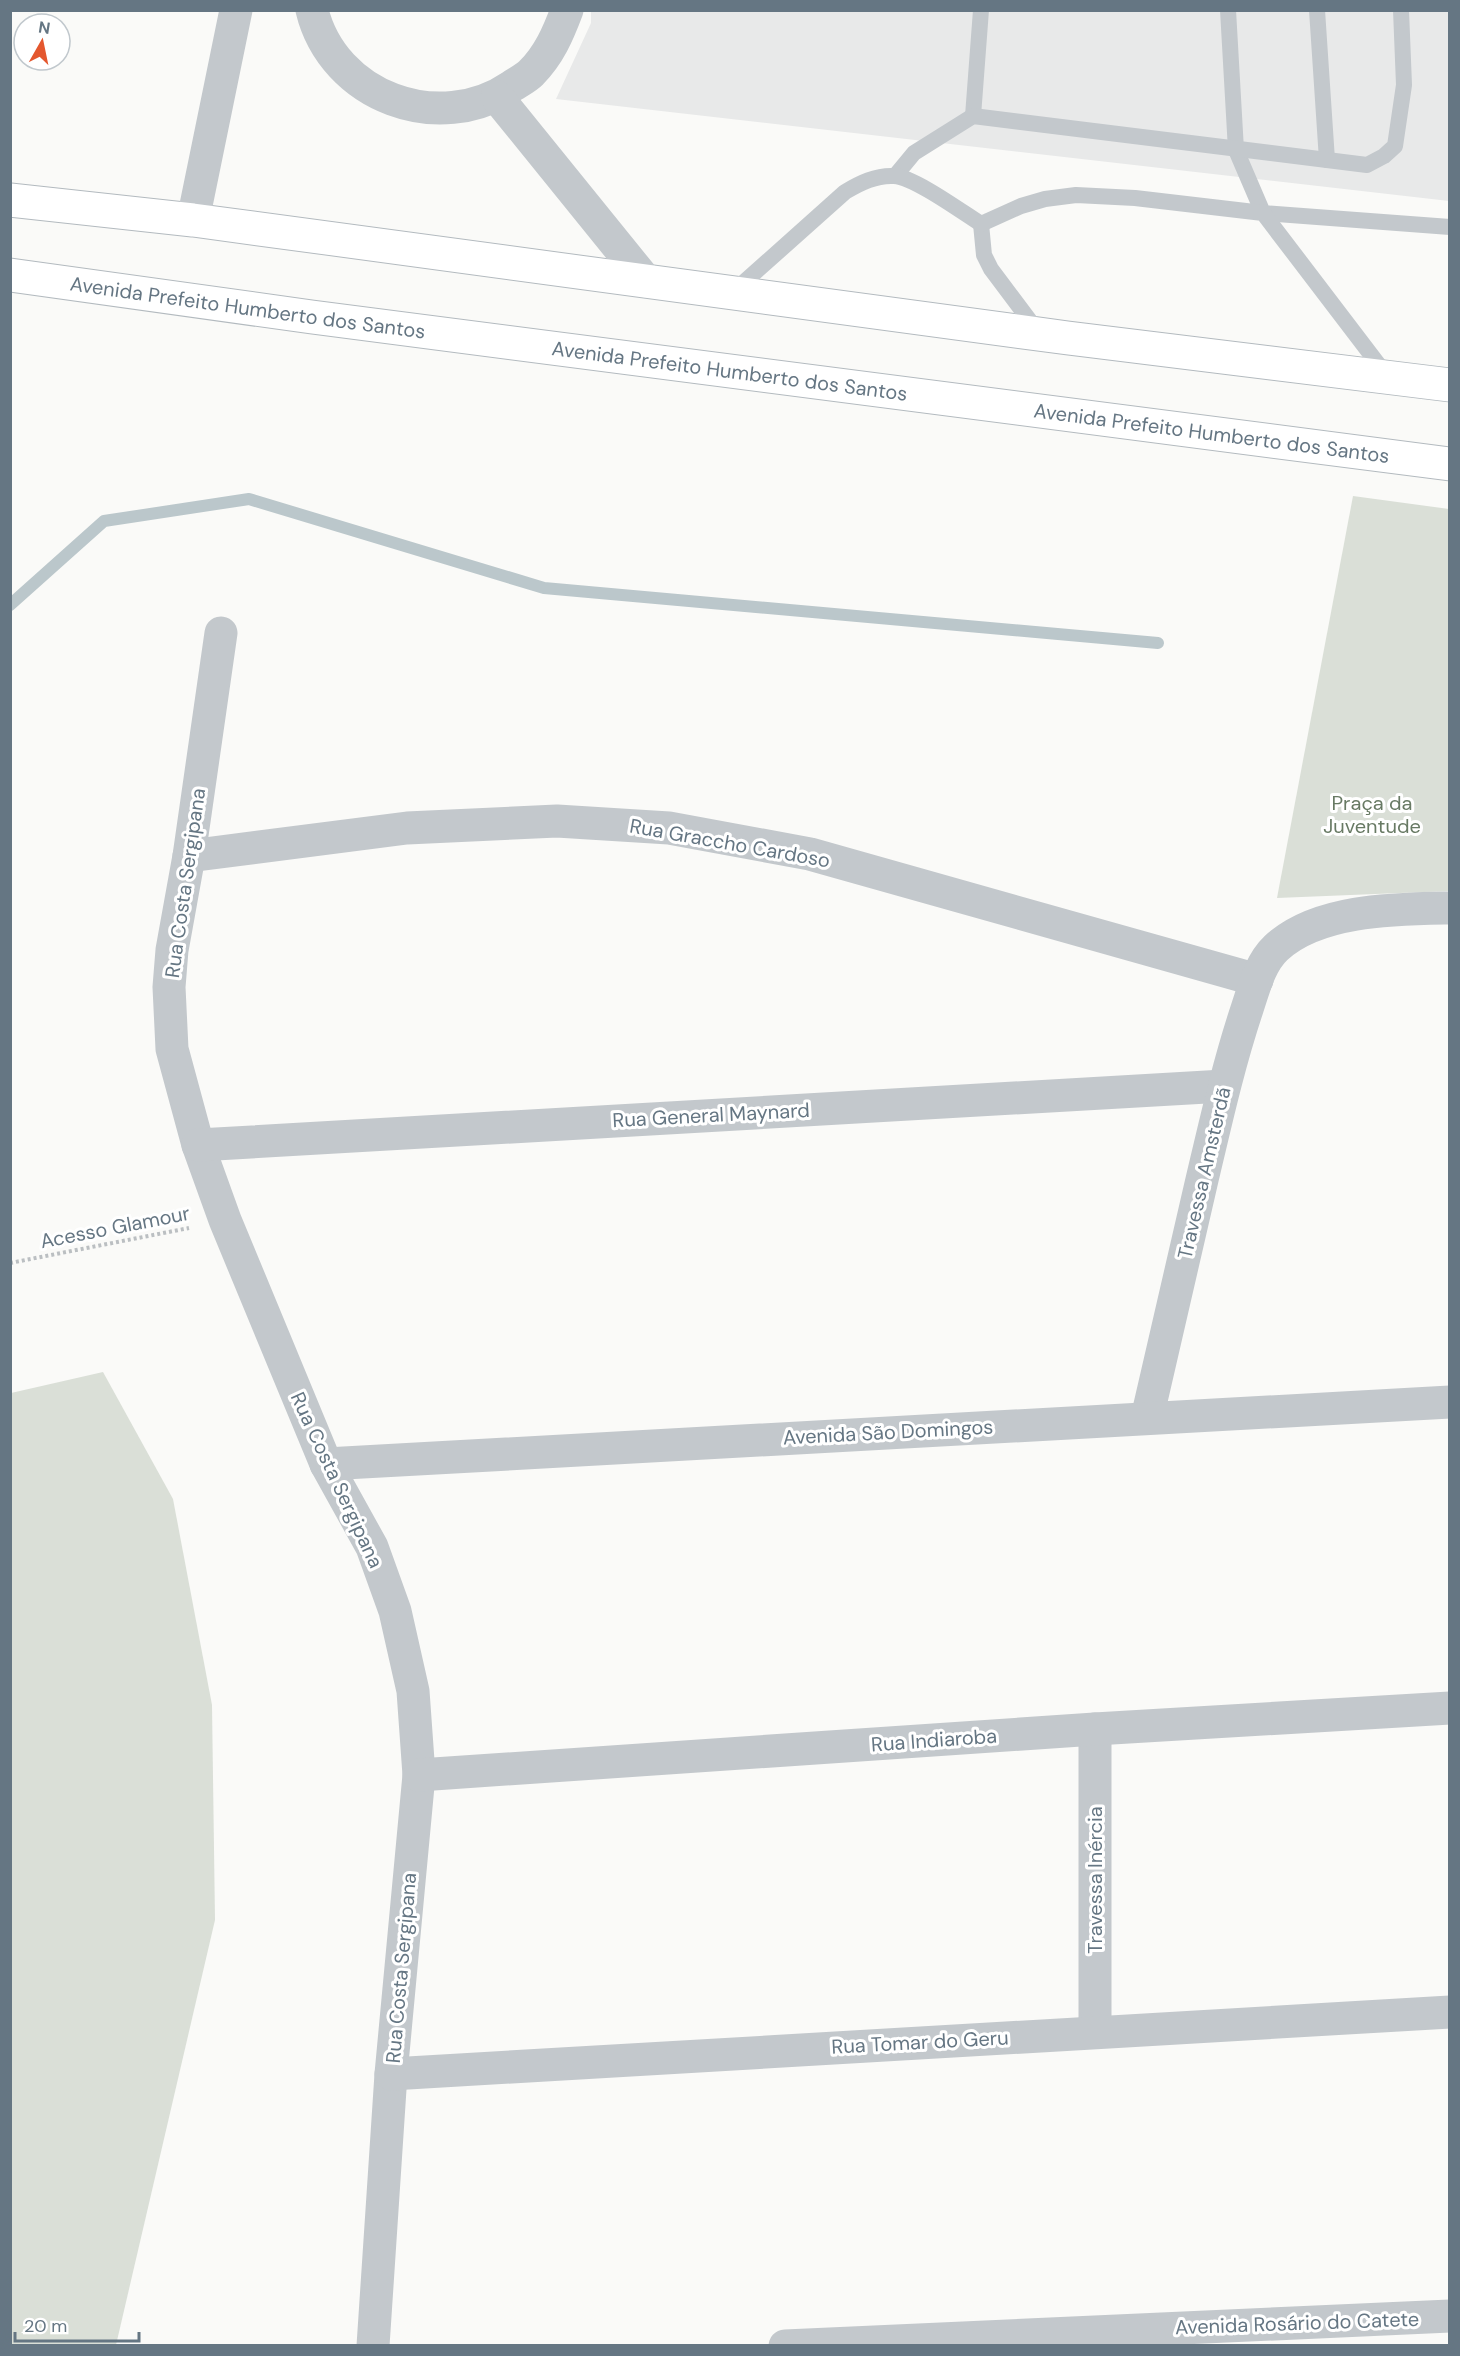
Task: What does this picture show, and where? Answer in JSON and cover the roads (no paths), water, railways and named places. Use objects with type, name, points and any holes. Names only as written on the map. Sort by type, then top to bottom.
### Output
[{"type":"street","points":[[193,220],[236,10]]},
{"type":"street","points":[[312,10],[315,25],[333,56],[358,83],[390,100],[426,108],[462,107],[496,97],[530,74],[555,42],[567,10]]},
{"type":"street","points":[[496,97],[646,281]]},
{"type":"street","points":[[10,200],[193,220],[1040,334],[1449,385]]},
{"type":"street","name":"Avenida Prefeito Humberto dos Santos","points":[[10,275],[312,317],[1449,464]]},
{"type":"street","name":"Rua Costa Sergipana","points":[[221,633],[189,856],[172,950],[169,987],[172,1049],[198,1145],[225,1220],[326,1464],[372,1547],[394,1611],[413,1691],[419,1775],[391,2074],[373,2346]]},
{"type":"street","name":"Rua Graccho Cardoso","points":[[189,856],[407,828],[557,821],[669,828],[810,854],[1257,980]]},
{"type":"street","name":"Travessa Amsterdã","points":[[1147,1418],[1224,1086],[1257,980],[1272,953],[1286,940],[1335,918],[1403,909],[1449,908]]},
{"type":"street","name":"Rua General Maynard","points":[[198,1145],[1224,1086]]},
{"type":"street","name":"Avenida São Domingos","points":[[326,1464],[1449,1402]]},
{"type":"street","name":"Rua Indiaroba","points":[[419,1775],[1095,1729],[1449,1708]]},
{"type":"street","name":"Travessa Inércia","points":[[1095,1729],[1095,2031]]},
{"type":"street","name":"Rua Tomar do Geru","points":[[391,2074],[1449,2012]]},
{"type":"street","name":"Avenida Rosário do Catete","points":[[785,2346],[1096,2338],[1449,2316]]},
{"type":"lane","points":[[973,116],[981,10]]},
{"type":"lane","points":[[1228,10],[1236,150],[1263,213],[1389,378]]},
{"type":"lane","points":[[1317,10],[1327,160]]},
{"type":"lane","points":[[895,176],[914,153],[973,116],[1367,165],[1384,156],[1395,146],[1404,85],[1401,10]]},
{"type":"lane","points":[[733,292],[845,192],[862,181],[895,176],[924,188],[981,224]]},
{"type":"lane","points":[[981,224],[1021,206],[1045,199],[1076,195],[1135,198],[1263,213],[1449,227]]},
{"type":"lane","points":[[981,224],[984,255],[991,270],[1040,334]]},
{"type":"waterway","points":[[10,605],[104,521],[249,499],[544,588],[1158,643]]},
{"type":"park label","name":"Praça da Juventude","points":[[1372,814]]}]
